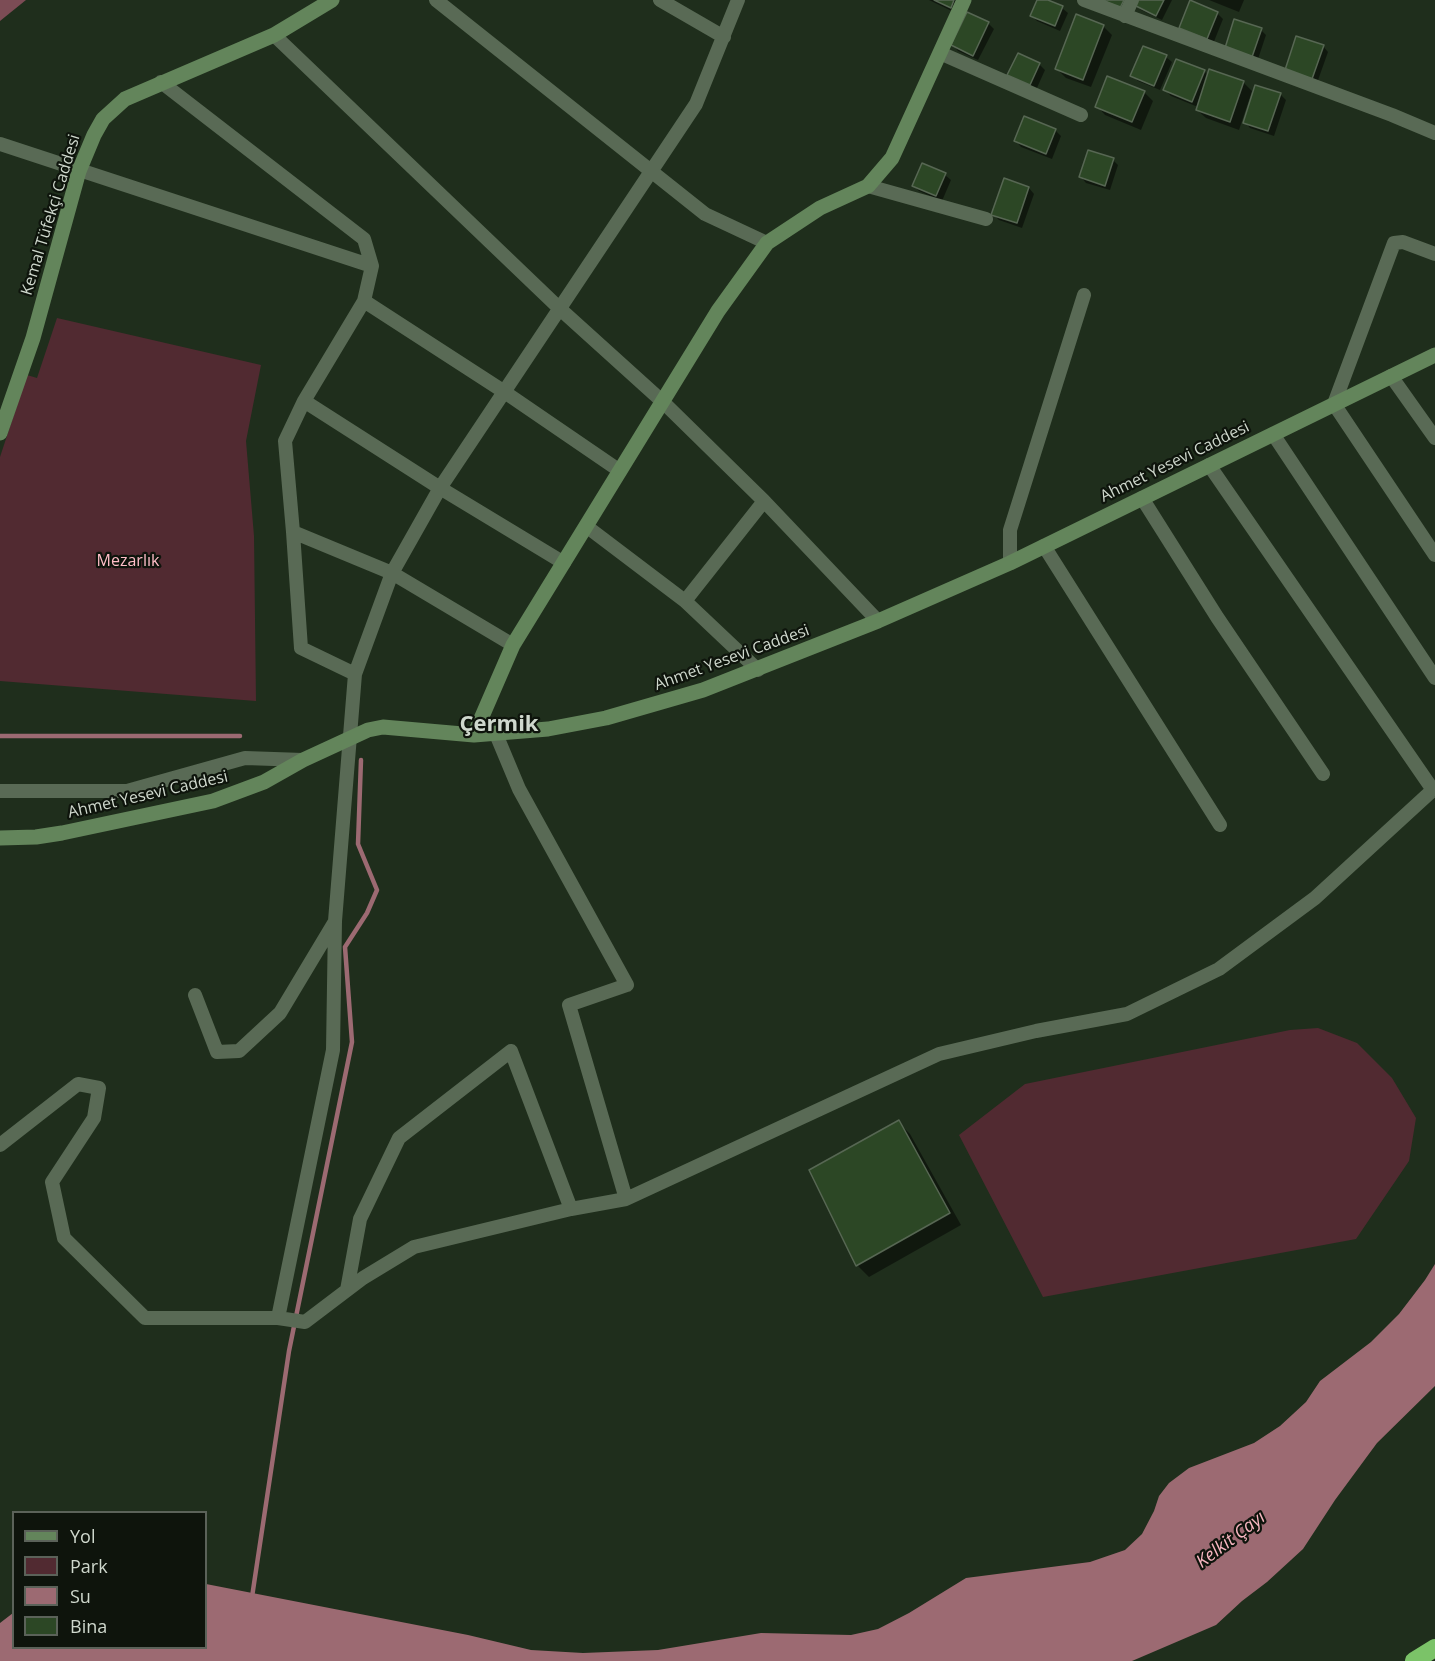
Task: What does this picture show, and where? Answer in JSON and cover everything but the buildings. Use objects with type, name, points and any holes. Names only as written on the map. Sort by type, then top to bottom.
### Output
[{"type":"highway","points":[[1414,1661],[1435,1648]]},
{"type":"street","name":"Kemal Tüfekçi Caddesi","points":[[0,433],[33,338],[79,171],[103,119],[125,99],[274,34],[332,0]]},
{"type":"street","points":[[436,0],[705,214],[767,243]]},
{"type":"street","points":[[660,0],[724,37]]},
{"type":"street","points":[[282,1318],[333,1050],[335,921],[355,674],[393,573],[441,488],[503,391],[696,104],[738,0]]},
{"type":"street","points":[[474,735],[513,645],[718,311],[767,243],[820,208],[868,186],[892,158],[964,0]]},
{"type":"street","points":[[1084,0],[1435,133]]},
{"type":"street","points":[[1125,16],[1132,0]]},
{"type":"street","points":[[274,34],[559,308],[663,402],[764,501],[878,621]]},
{"type":"street","points":[[940,53],[1080,116]]},
{"type":"street","points":[[161,82],[364,239],[372,266],[364,301],[304,401],[285,441],[301,648],[355,674]]},
{"type":"street","points":[[0,144],[372,266]]},
{"type":"street","points":[[868,186],[986,219]]},
{"type":"street","points":[[1435,254],[1403,242],[1394,243],[1334,404],[1435,555]]},
{"type":"street","points":[[1010,563],[1010,530],[1083,295]]},
{"type":"street","points":[[364,301],[503,391],[620,471]]},
{"type":"street","name":"Ahmet Yesevi Caddesi","points":[[0,838],[36,837],[62,833],[213,801],[264,782],[303,760],[368,730],[383,727],[474,735],[496,734],[579,724],[653,706],[758,670],[1010,563],[1435,355]]},
{"type":"street","points":[[1391,376],[1435,438]]},
{"type":"street","points":[[304,401],[564,563]]},
{"type":"street","points":[[1273,434],[1435,678]]},
{"type":"street","points":[[0,1145],[78,1084],[99,1088],[94,1118],[52,1182],[64,1238],[144,1318],[282,1318],[304,1322],[363,1278],[414,1247],[626,1198],[939,1054],[1036,1031],[1127,1014],[1219,969],[1315,898],[1434,789],[1209,465]]},
{"type":"street","points":[[1142,498],[1217,617],[1323,774]]},
{"type":"street","points":[[685,601],[764,501]]},
{"type":"street","points":[[586,526],[685,601],[758,670]]},
{"type":"street","points":[[293,532],[393,573],[513,645]]},
{"type":"street","points":[[1044,546],[1220,825]]},
{"type":"street","points":[[496,734],[519,789],[627,984],[569,1005],[626,1198]]},
{"type":"street","points":[[0,791],[127,791],[245,758],[303,760]]},
{"type":"street","points":[[195,995],[217,1052],[239,1051],[280,1013],[335,921]]},
{"type":"street","points":[[347,1290],[360,1219],[399,1138],[511,1051],[571,1209]]},
{"type":"green space","name":"Mezarlık","points":[[57,318],[261,365],[246,441],[254,536],[256,701],[0,681],[0,457],[27,375],[37,378]]},
{"type":"green space","points":[[1318,1028],[1357,1043],[1392,1078],[1416,1118],[1409,1161],[1356,1239],[1043,1297],[959,1135],[1025,1084],[1290,1030]]},
{"type":"shaded area","points":[[0,0],[26,0],[0,21]]},
{"type":"water","name":"Kelkit Çayı","points":[[1435,1264],[1435,1386],[1377,1443],[1335,1500],[1303,1549],[1267,1582],[1216,1625],[1132,1661],[0,1661],[0,1623],[12,1614],[12,1649],[207,1649],[207,1584],[468,1635],[531,1650],[583,1653],[658,1650],[761,1633],[851,1635],[878,1629],[966,1578],[1090,1562],[1125,1550],[1142,1534],[1159,1496],[1169,1483],[1189,1468],[1254,1443],[1280,1426],[1306,1402],[1320,1381],[1371,1342],[1399,1314]]},
{"type":"waterway","points":[[0,736],[240,736]]},
{"type":"waterway","points":[[252,1597],[289,1351],[352,1042],[345,947],[367,913],[377,890],[358,844],[361,760]]},
{"type":"district","name":"Çermik","points":[[499,725]]}]
